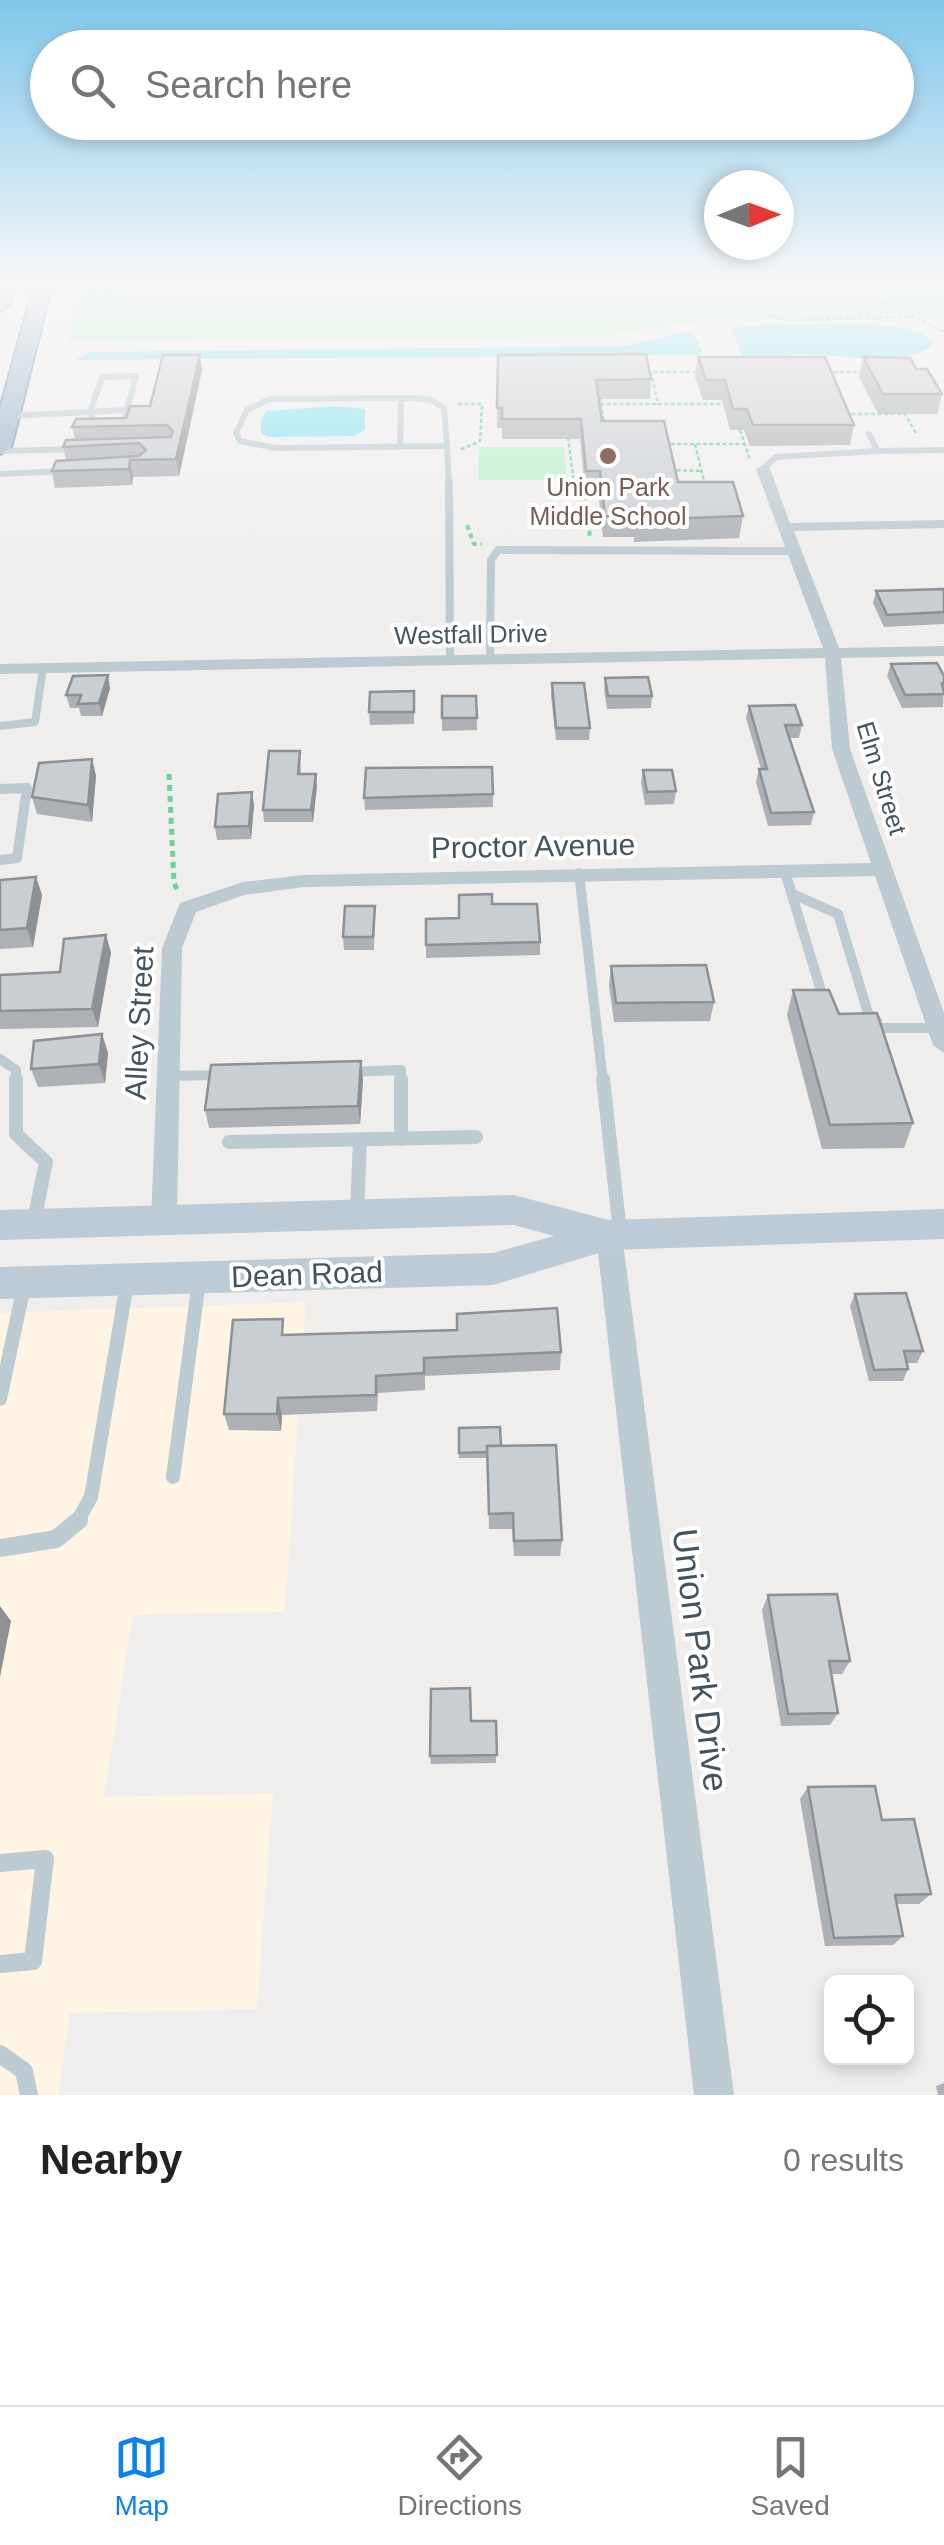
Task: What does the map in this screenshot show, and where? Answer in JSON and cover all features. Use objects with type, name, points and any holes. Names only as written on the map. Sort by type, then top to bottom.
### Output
[{"type":"highway","points":[[0,444],[17,383]]},
{"type":"main road","name":"Dean Road","points":[[16,1225],[514,1210],[614,1235]]},
{"type":"main road","name":"Dean Road","points":[[12,1282],[493,1269],[614,1235],[944,1224]]},
{"type":"street","name":"Elm Street","points":[[763,470],[832,652],[840,682],[837,714],[842,749],[941,1036]]},
{"type":"street","points":[[786,526],[944,524]]},
{"type":"street","name":"Westfall Drive","points":[[0,669],[944,651]]},
{"type":"street","name":"Proctor Avenue","points":[[187,908],[218,893],[256,886],[579,873],[884,868]]},
{"type":"street","name":"Alley Street","points":[[164,1220],[172,948],[187,908]]},
{"type":"street","name":"Union Park Drive","points":[[614,1235],[714,2095]]},
{"type":"lane","points":[[100,383],[90,412],[94,425],[123,424],[134,383]]},
{"type":"lane","points":[[447,446],[264,448],[240,441],[236,433],[243,410],[252,403],[270,399],[401,398],[431,400],[444,408],[447,446],[452,550],[450,659]]},
{"type":"lane","points":[[400,446],[401,398]]},
{"type":"lane","points":[[8,416],[127,410]]},
{"type":"lane","points":[[869,434],[878,451]]},
{"type":"lane","points":[[0,444],[88,449]]},
{"type":"lane","points":[[763,470],[776,457],[944,450]]},
{"type":"lane","points":[[0,474],[70,470]]},
{"type":"lane","points":[[490,658],[491,560],[498,550],[795,551]]},
{"type":"lane","points":[[0,726],[35,722],[43,668]]},
{"type":"lane","points":[[0,789],[27,788],[17,858],[0,860]]},
{"type":"lane","points":[[785,872],[826,1006],[838,1021]]},
{"type":"lane","points":[[579,873],[614,1235]]},
{"type":"lane","points":[[795,896],[838,914],[868,1013],[884,1028]]},
{"type":"lane","points":[[854,1029],[884,1028],[941,1036]]},
{"type":"lane","points":[[0,1060],[5,1059],[16,1070],[16,1134],[46,1162],[16,1225]]},
{"type":"lane","points":[[328,1072],[402,1070],[401,1139]]},
{"type":"lane","points":[[167,1076],[236,1074]]},
{"type":"lane","points":[[230,1142],[476,1137]]},
{"type":"lane","points":[[357,1216],[360,1140]]},
{"type":"lane","points":[[174,1476],[199,1277]]},
{"type":"lane","points":[[0,1548],[44,1544],[65,1536],[82,1522],[91,1497],[128,1279]]},
{"type":"lane","points":[[0,1399],[12,1282]]},
{"type":"lane","points":[[0,1863],[45,1859],[33,1961],[0,1964]]},
{"type":"lane","points":[[0,2054],[24,2072],[29,2095]]},
{"type":"path","points":[[653,383],[658,404]]},
{"type":"path","points":[[600,397],[606,439]]},
{"type":"path","points":[[451,402],[482,404],[480,441],[459,450]]},
{"type":"path","points":[[601,404],[733,404]]},
{"type":"path","points":[[837,414],[904,414]]},
{"type":"path","points":[[567,423],[575,495],[605,496]]},
{"type":"path","points":[[740,430],[750,460],[745,471]]},
{"type":"path","points":[[651,439],[666,439],[668,444],[745,444]]},
{"type":"path","points":[[696,444],[708,496]]},
{"type":"path","points":[[656,470],[702,472]]},
{"type":"path","points":[[586,495],[590,544]]},
{"type":"path","points":[[462,514],[474,544],[493,544]]},
{"type":"path","points":[[169,774],[174,883],[187,908]]},
{"type":"shaded area","points":[[306,1302],[285,1612],[133,1615],[104,1797],[273,1793],[257,2009],[70,2013],[58,2095],[0,2095],[0,1313]]},
{"type":"green space","points":[[479,447],[564,447],[567,480],[478,480]]},
{"type":"water","points":[[335,406],[365,409],[365,430],[354,436],[268,437],[261,433],[261,419],[267,411]]},
{"type":"building","points":[[156,383],[194,383],[176,459],[130,460],[129,469],[52,471],[56,461],[139,456],[146,450],[139,443],[63,447],[66,440],[171,437],[173,431],[167,425],[72,427],[76,419],[126,418],[130,406],[150,406]]},
{"type":"building","points":[[497,383],[596,383],[602,421],[664,421],[678,482],[733,482],[743,516],[636,520],[635,516],[605,516],[600,471],[586,471],[581,419],[502,419],[502,408],[497,408]]},
{"type":"building","points":[[726,383],[836,383],[854,425],[753,425],[747,409],[733,409]]},
{"type":"building","points":[[877,383],[935,383],[942,394],[883,394]]},
{"type":"building","points":[[944,589],[944,612],[887,615],[876,591]]},
{"type":"building","points":[[937,663],[944,676],[944,694],[905,695],[891,664]]},
{"type":"building","points":[[108,675],[99,703],[78,704],[81,695],[66,695],[73,676]]},
{"type":"building","points":[[648,677],[652,696],[608,696],[605,678]]},
{"type":"building","points":[[552,683],[584,683],[590,728],[556,728]]},
{"type":"building","points":[[414,691],[414,712],[369,712],[370,692]]},
{"type":"building","points":[[442,696],[476,696],[477,718],[442,718]]},
{"type":"building","points":[[795,705],[802,725],[785,725],[814,812],[771,813],[759,769],[767,769],[749,706]]},
{"type":"building","points":[[269,751],[300,751],[298,774],[316,774],[311,810],[263,810]]},
{"type":"building","points":[[92,759],[88,805],[32,797],[39,763]]},
{"type":"building","points":[[492,767],[493,794],[364,798],[366,768]]},
{"type":"building","points":[[643,770],[672,770],[676,791],[647,792]]},
{"type":"building","points":[[252,792],[249,826],[215,827],[218,794]]},
{"type":"building","points":[[36,877],[27,928],[0,930],[0,880]]},
{"type":"building","points":[[492,894],[492,904],[537,904],[540,942],[426,945],[426,919],[459,918],[459,895]]},
{"type":"building","points":[[345,906],[375,906],[373,937],[343,937]]},
{"type":"building","points":[[106,935],[92,1009],[0,1011],[0,975],[60,972],[64,939]]},
{"type":"building","points":[[706,965],[714,1002],[616,1003],[611,966]]},
{"type":"building","points":[[793,990],[829,990],[839,1014],[877,1013],[913,1123],[830,1125]]},
{"type":"building","points":[[102,1034],[99,1064],[31,1069],[34,1041]]},
{"type":"building","points":[[361,1061],[358,1106],[205,1110],[211,1065]]},
{"type":"building","points":[[906,1293],[923,1351],[904,1351],[908,1369],[874,1370],[855,1294]]},
{"type":"building","points":[[557,1308],[561,1352],[424,1358],[424,1373],[376,1376],[376,1395],[278,1398],[277,1414],[224,1414],[233,1320],[283,1319],[282,1335],[457,1330],[457,1314]]},
{"type":"building","points":[[500,1427],[501,1446],[487,1446],[488,1452],[459,1453],[459,1428]]},
{"type":"building","points":[[556,1445],[562,1540],[514,1541],[513,1513],[489,1514],[487,1446]]},
{"type":"building","points":[[837,1594],[850,1661],[829,1661],[838,1713],[788,1714],[768,1595]]},
{"type":"building","points":[[470,1688],[471,1721],[496,1721],[497,1755],[430,1756],[431,1689]]},
{"type":"building","points":[[875,1786],[882,1820],[914,1819],[931,1894],[895,1895],[903,1936],[834,1938],[808,1787]]},
{"type":"place","name":"Union Park Middle School","points":[[608,456]]}]
